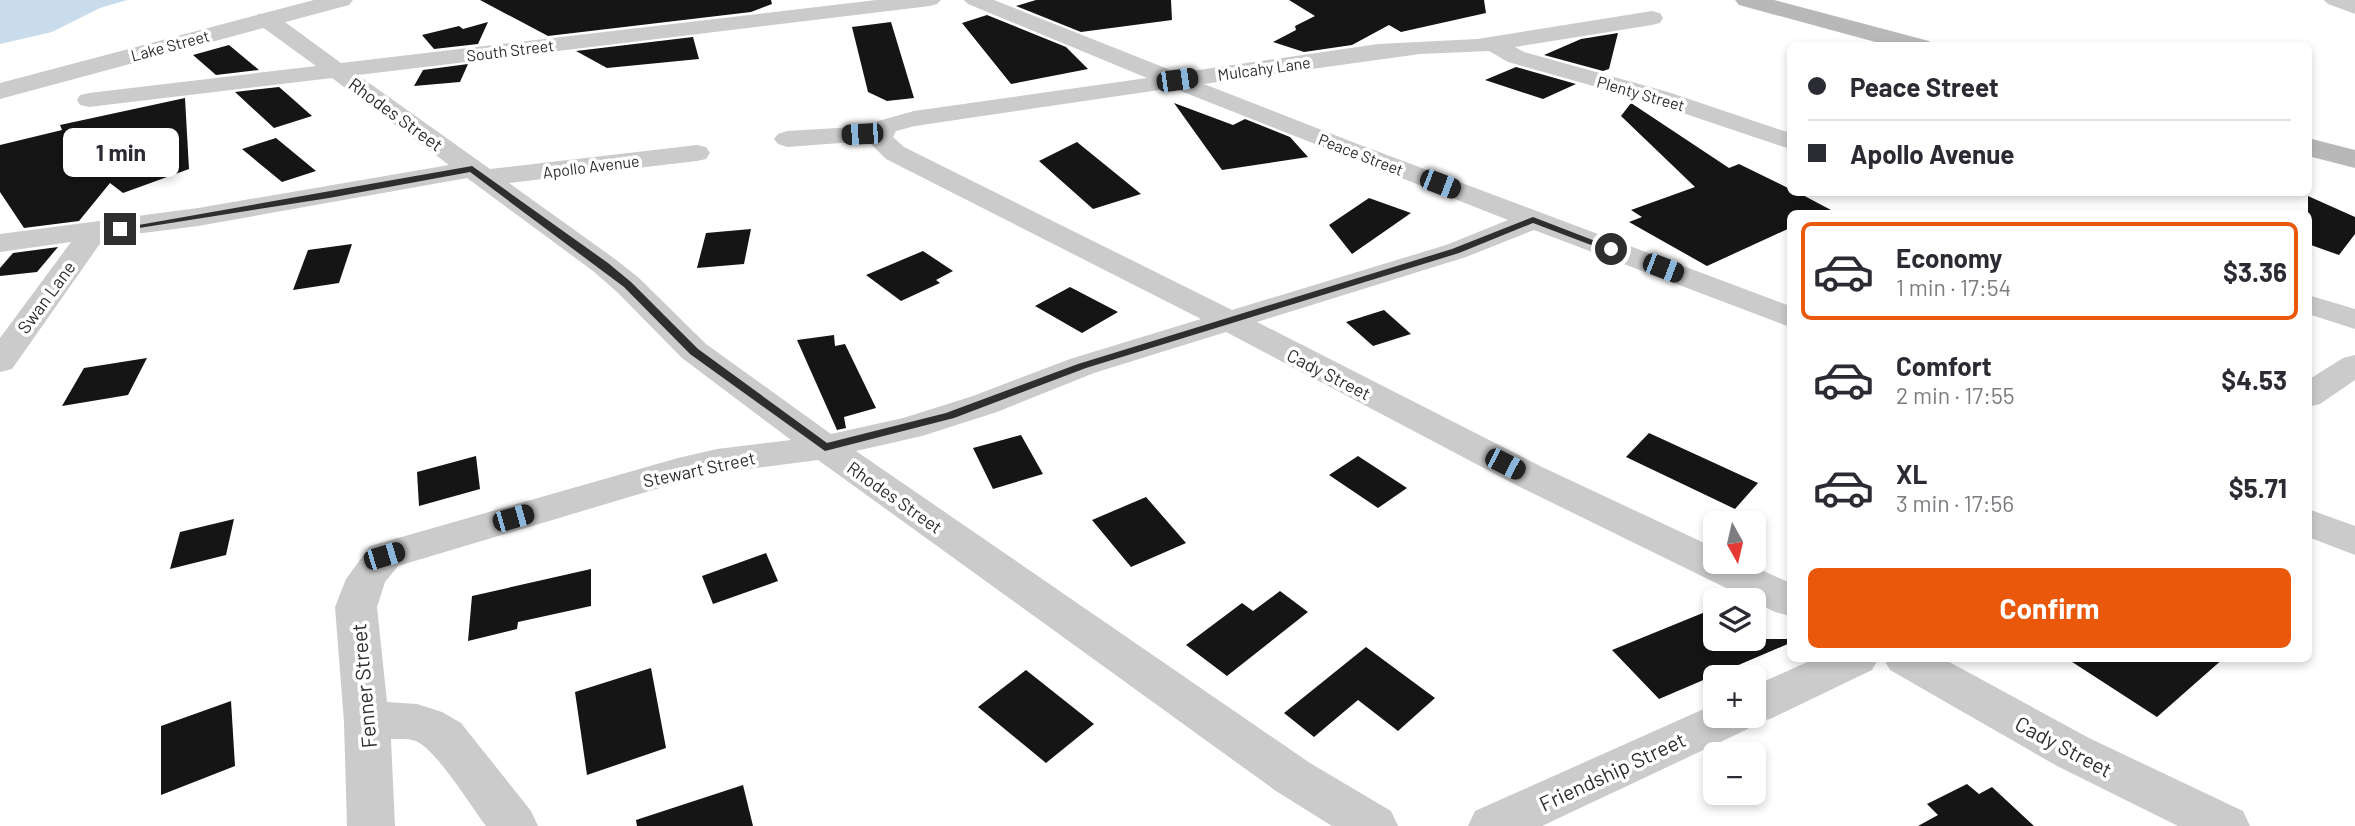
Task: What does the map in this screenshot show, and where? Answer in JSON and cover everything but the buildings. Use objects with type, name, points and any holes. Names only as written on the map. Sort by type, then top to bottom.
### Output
[{"type":"main road","points":[[1747,0],[1905,42]]},
{"type":"main road","points":[[2312,148],[2355,159]]},
{"type":"street","name":"Lake Street","points":[[0,91],[341,0]]},
{"type":"street","name":"South Street","points":[[89,100],[930,0]]},
{"type":"street","name":"Peace Street","points":[[975,0],[1346,149],[1787,316]]},
{"type":"street","points":[[2335,0],[2355,8]]},
{"type":"street","name":"Mulcahy Lane","points":[[879,133],[887,126],[914,119],[1378,51],[1493,44],[1652,18]]},
{"type":"street","name":"Rhodes Street","points":[[266,19],[628,285],[694,351],[825,447],[1293,777],[1374,826]]},
{"type":"street","name":"Plenty Street","points":[[1493,44],[1516,57],[1659,97],[1787,138]]},
{"type":"street","points":[[787,139],[879,133]]},
{"type":"street","name":"Cady Street","points":[[879,133],[880,140],[895,153],[1092,250],[1529,476],[1787,600]]},
{"type":"street","name":"Apollo Avenue","points":[[0,243],[94,232],[478,174],[697,153]]},
{"type":"street","name":"Stewart Street","points":[[384,556],[678,470],[717,461],[825,447],[950,416],[1082,366],[1456,251],[1533,220]]},
{"type":"street","name":"Swan Lane","points":[[0,362],[94,232]]},
{"type":"street","points":[[2312,305],[2355,319]]},
{"type":"street","points":[[2312,394],[2355,365]]},
{"type":"street","points":[[2312,524],[2355,541]]},
{"type":"street","name":"Fenner Street","points":[[371,826],[367,722],[356,607],[360,589],[369,571],[384,556]]},
{"type":"street","points":[[1766,700],[1848,662]]},
{"type":"street","name":"Cady Street","points":[[1912,662],[2073,752],[2226,826]]},
{"type":"street","points":[[367,722],[406,719],[430,725],[445,736],[514,826]]},
{"type":"street","name":"Friendship Street","points":[[1492,826],[1706,728]]},
{"type":"water","points":[[0,0],[127,0],[100,8],[52,32],[0,44]]},
{"type":"route","points":[[120,229],[380,187],[472,169],[604,265],[646,302],[666,326],[694,351],[825,447],[950,416],[1049,377],[1456,251],[1533,220],[1611,249]]}]
